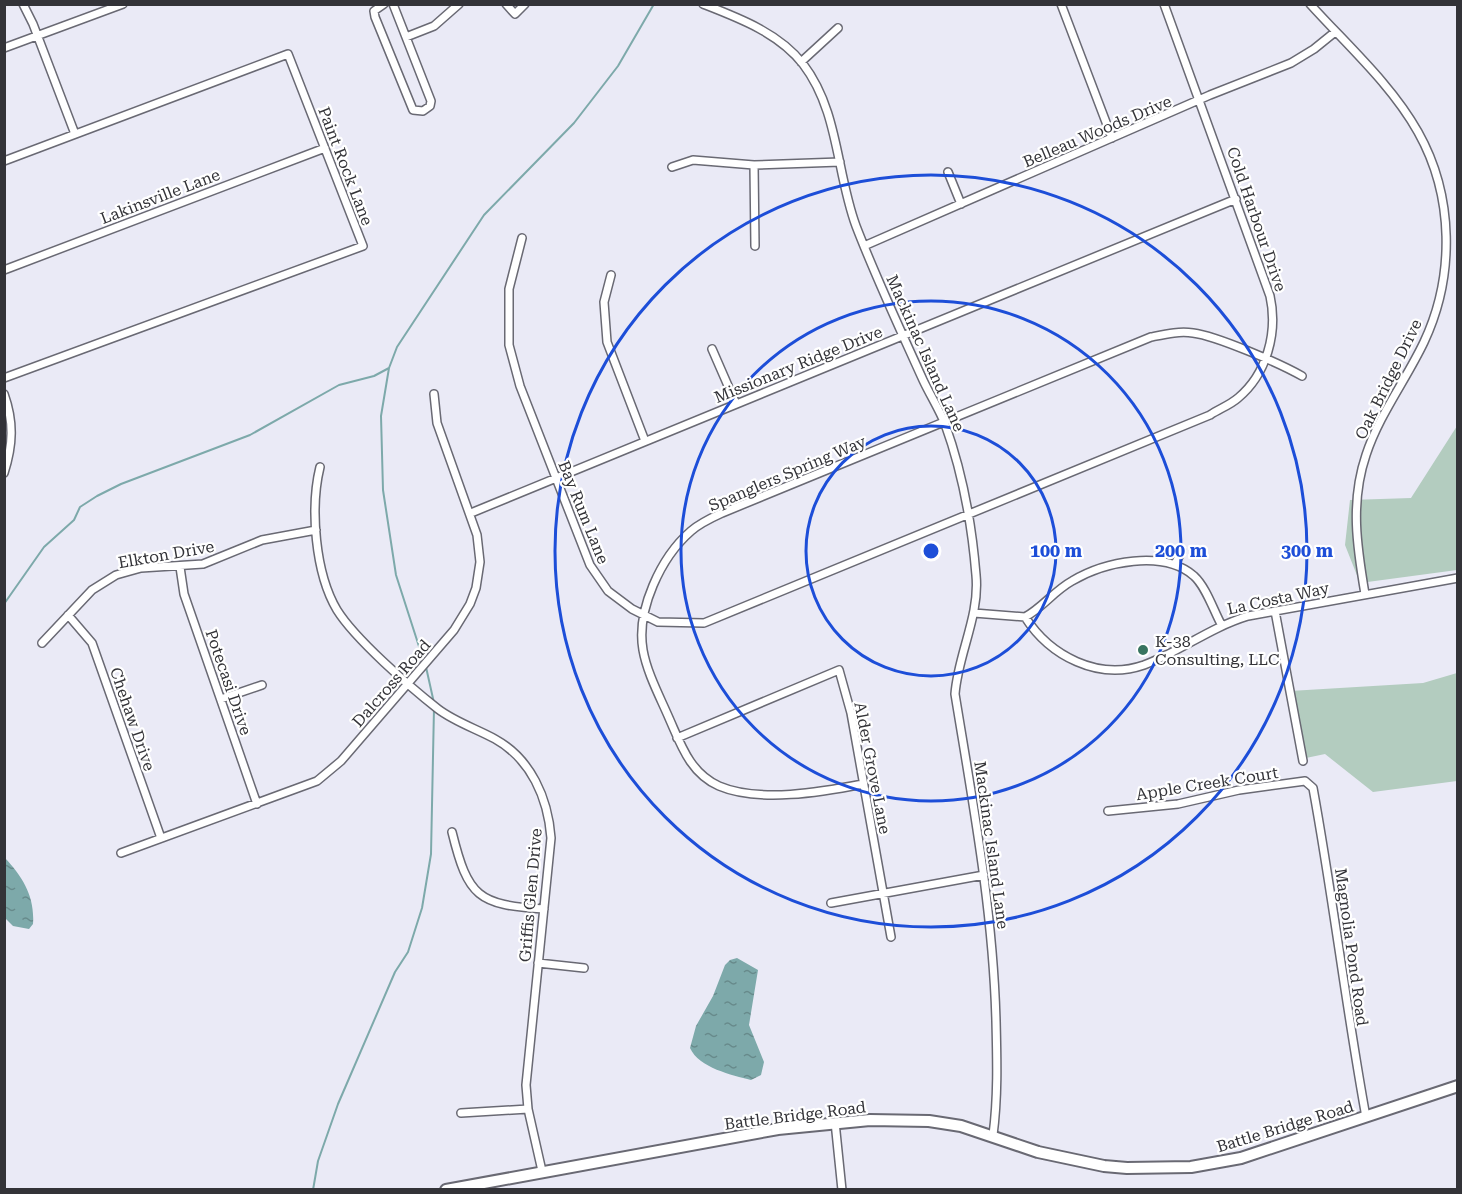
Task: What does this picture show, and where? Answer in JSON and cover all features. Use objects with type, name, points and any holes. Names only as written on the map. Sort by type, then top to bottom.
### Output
[{"type":"street","points":[[23,4],[38,36],[75,134]]},
{"type":"street","points":[[4,48],[123,4]]},
{"type":"street","points":[[384,4],[374,11],[375,17],[413,110],[418,112],[430,106],[431,100],[393,4]]},
{"type":"street","points":[[406,37],[434,26],[459,4]]},
{"type":"street","points":[[506,4],[515,14],[525,4]]},
{"type":"street","name":"Mackinac Island Lane","points":[[703,4],[763,30],[801,62],[825,100],[851,212],[864,246],[944,423],[956,458],[977,576],[974,613],[957,670],[955,694],[984,875],[995,970],[998,1098],[993,1135]]},
{"type":"street","points":[[724,12],[727,4]]},
{"type":"street","points":[[1061,4],[1112,138]]},
{"type":"street","name":"Cold Harbour Drive","points":[[966,516],[1210,415],[1239,397],[1265,359],[1273,333],[1274,314],[1264,276],[1164,4]]},
{"type":"street","name":"Oak Bridge Drive","points":[[1310,4],[1389,91],[1420,135],[1440,192],[1446,230],[1445,266],[1432,322],[1372,438],[1360,478],[1356,532],[1365,594]]},
{"type":"street","points":[[801,62],[838,28]]},
{"type":"street","name":"Belleau Woods Drive","points":[[864,246],[1302,57],[1335,32]]},
{"type":"street","name":"Paint Rock Lane","points":[[4,161],[288,54],[363,246],[4,378]]},
{"type":"street","name":"Lakinsville Lane","points":[[4,270],[325,148]]},
{"type":"street","points":[[672,167],[693,160],[754,165],[840,162]]},
{"type":"street","points":[[754,165],[755,246]]},
{"type":"street","points":[[948,172],[961,204]]},
{"type":"street","name":"Missionary Ridge Drive","points":[[471,513],[1236,199]]},
{"type":"street","name":"Bay Rum Lane","points":[[522,238],[509,289],[509,345],[520,386],[594,572],[621,603],[658,622],[704,623],[966,516]]},
{"type":"street","points":[[611,275],[604,302],[607,342],[645,441]]},
{"type":"street","name":"Spanglers Spring Way","points":[[863,784],[806,794],[729,789],[712,782],[694,768],[677,738],[645,659],[642,640],[645,615],[660,573],[673,549],[700,524],[1131,344],[1168,333],[1197,333],[1278,362],[1302,376]]},
{"type":"street","points":[[712,349],[736,404]]},
{"type":"street","points":[[4,393],[12,420],[13,444],[4,473]]},
{"type":"street","name":"Dalcross Road","points":[[121,853],[317,781],[341,761],[454,630],[470,604],[480,562],[477,535],[471,513],[436,423],[434,394]]},
{"type":"street","name":"Griffis Glen Drive","points":[[320,467],[314,500],[316,530],[328,590],[338,610],[358,636],[439,709],[506,746],[523,762],[538,784],[547,809],[551,838],[526,1085],[528,1109],[542,1171]]},
{"type":"street","name":"Elkton Drive","points":[[42,643],[92,590],[116,575],[141,568],[180,567],[215,561],[278,536],[316,530]]},
{"type":"street","points":[[1175,564],[1182,551]]},
{"type":"street","points":[[974,613],[1024,617],[1072,580],[1133,561],[1155,559],[1175,564],[1194,577],[1221,624]]},
{"type":"street","name":"Potecasi Drive","points":[[180,567],[184,594],[258,804]]},
{"type":"street","name":"La Costa Way","points":[[1024,617],[1035,633],[1052,649],[1074,661],[1096,668],[1120,669],[1142,666],[1160,658],[1221,624],[1275,611],[1458,578]]},
{"type":"street","points":[[1275,611],[1303,760]]},
{"type":"street","name":"Chehaw Drive","points":[[68,615],[92,643],[161,838]]},
{"type":"street","name":"Alder Grove Lane","points":[[677,738],[839,670],[851,713],[891,937]]},
{"type":"street","points":[[221,699],[262,685]]},
{"type":"street","name":"Apple Creek Court","points":[[1108,811],[1178,804],[1239,790],[1305,781],[1309,783]]},
{"type":"street","name":"Magnolia Pond Road","points":[[1309,783],[1313,788],[1330,880],[1343,964],[1348,1019],[1366,1117]]},
{"type":"street","points":[[452,832],[464,875],[479,894],[500,905],[544,909]]},
{"type":"street","points":[[831,903],[984,875]]},
{"type":"street","points":[[538,963],[584,969]]},
{"type":"street","name":"Battle Bridge Road","points":[[446,1190],[778,1129],[835,1122],[930,1121],[993,1135],[1038,1152],[1076,1161],[1127,1168],[1168,1168],[1241,1158],[1458,1086]]},
{"type":"street","points":[[461,1113],[528,1109]]},
{"type":"street","points":[[835,1122],[842,1190]]},
{"type":"shaded area","points":[[1457,426],[1457,570],[1360,583],[1345,545],[1350,500],[1411,498]]},
{"type":"shaded area","points":[[1457,673],[1457,781],[1373,792],[1325,754],[1306,758],[1290,691],[1423,683]]},
{"type":"water","points":[[5,858],[22,880],[30,896],[33,924],[29,929],[13,926],[5,918]]},
{"type":"water","points":[[737,958],[758,970],[749,1025],[764,1062],[761,1075],[751,1080],[708,1066],[694,1055],[690,1048],[696,1026],[713,996],[725,965]]},
{"type":"waterway","points":[[424,662],[396,575],[383,490],[381,416],[389,368],[397,347],[484,215],[574,123],[618,66],[654,4]]},
{"type":"waterway","points":[[4,604],[44,547],[74,520],[80,507],[97,496],[121,484],[250,435],[339,385],[374,376],[389,368]]},
{"type":"waterway","points":[[426,667],[434,703]]},
{"type":"waterway","points":[[313,1190],[318,1161],[338,1104],[395,972],[408,952],[422,908],[431,854],[434,708]]},
{"type":"place","name":"K-38 Consulting, LLC","points":[[1143,650]]}]
